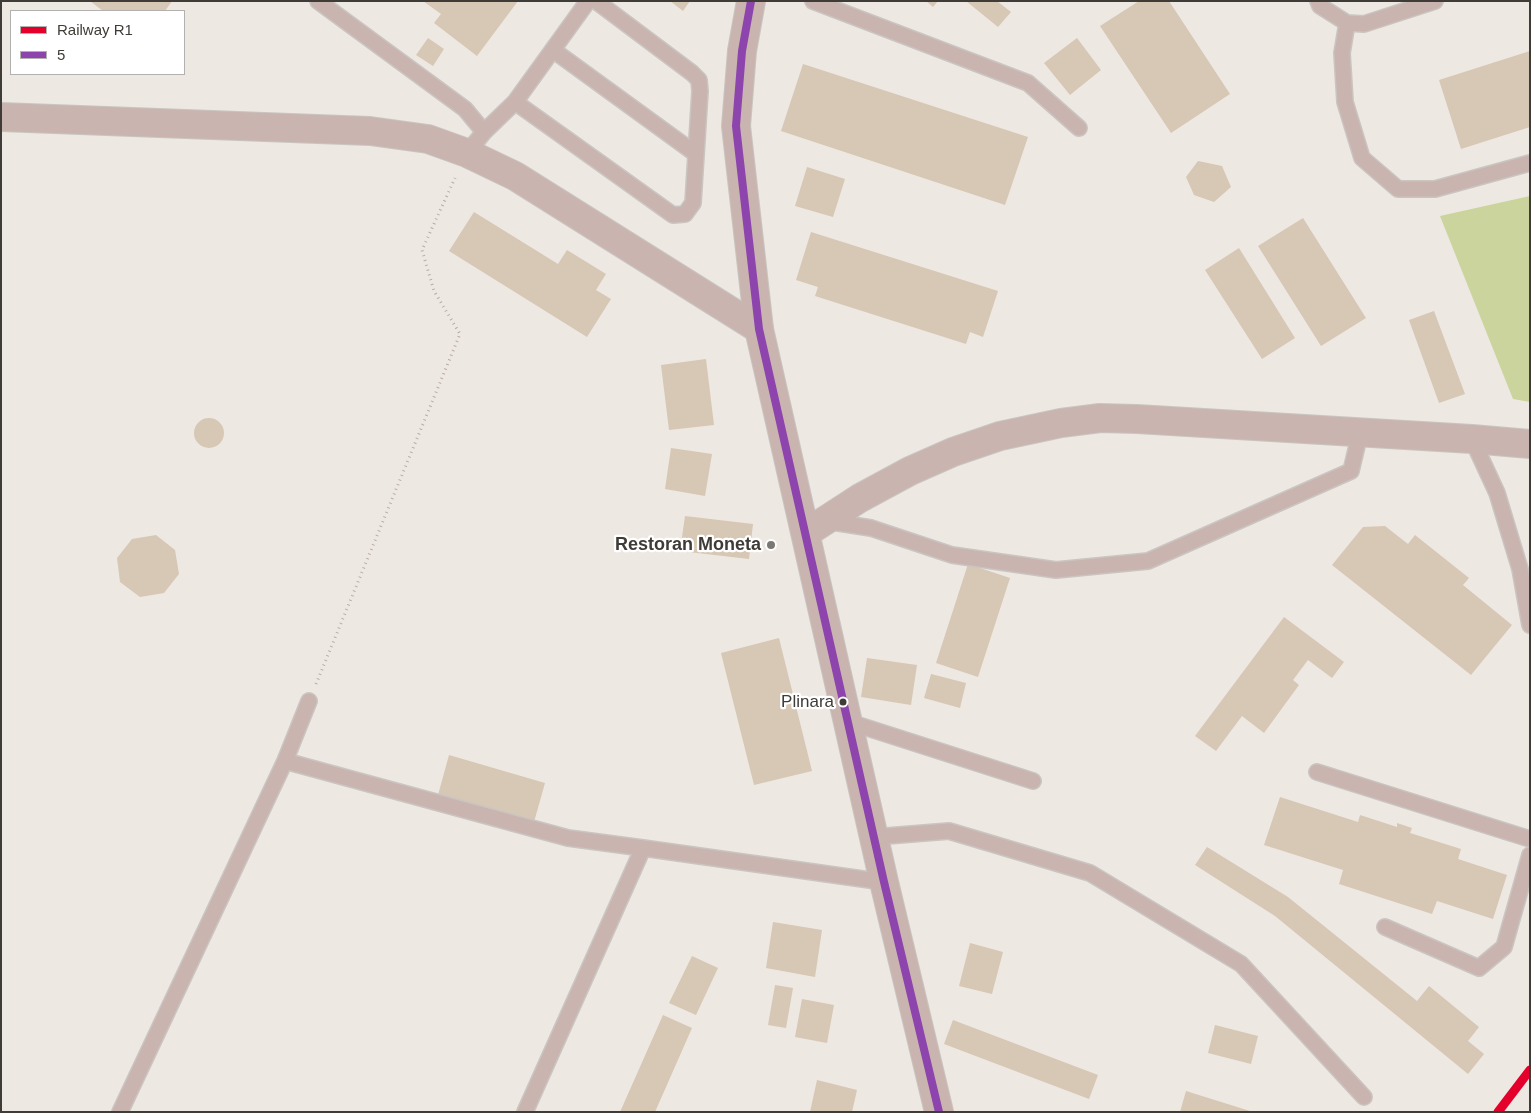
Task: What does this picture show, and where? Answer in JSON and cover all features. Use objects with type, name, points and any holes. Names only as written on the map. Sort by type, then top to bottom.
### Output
[{"type":"street","points":[[751,1],[742,51],[736,126],[759,329],[816,527],[849,722],[884,882],[939,1112]]},
{"type":"street","points":[[1,116],[370,131],[428,139],[467,153],[515,176],[759,329]]},
{"type":"street","points":[[816,527],[860,498],[910,471],[953,452],[1000,436],[1060,423],[1100,418],[1530,444]]},
{"type":"lane","points":[[318,1],[465,109],[484,132]]},
{"type":"lane","points":[[467,153],[484,132],[515,102],[588,1]]},
{"type":"lane","points":[[515,102],[674,214],[685,214],[693,202],[700,91],[699,80],[596,1]]},
{"type":"lane","points":[[813,1],[1028,83],[1080,128]]},
{"type":"lane","points":[[1318,1],[1320,6],[1347,23],[1364,24],[1435,1]]},
{"type":"lane","points":[[1347,23],[1342,53],[1345,102],[1362,158],[1398,189],[1435,189],[1530,163]]},
{"type":"lane","points":[[553,50],[696,154]]},
{"type":"lane","points":[[816,527],[872,528],[952,555],[1056,570],[1148,561],[1351,471],[1360,433]]},
{"type":"lane","points":[[1472,439],[1497,493],[1520,569],[1530,625]]},
{"type":"lane","points":[[120,1112],[285,761],[309,700]]},
{"type":"lane","points":[[849,722],[1034,780]]},
{"type":"lane","points":[[285,761],[568,838],[884,882]]},
{"type":"lane","points":[[1317,772],[1530,838]]},
{"type":"lane","points":[[874,837],[949,831],[1090,873],[1241,964],[1364,1096]]},
{"type":"lane","points":[[525,1112],[643,848]]},
{"type":"lane","points":[[1385,927],[1479,968],[1504,947],[1530,855]]},
{"type":"path","points":[[309,700],[460,334],[434,291],[422,250],[467,153]]},
{"type":"green space","points":[[1530,196],[1530,402],[1513,399],[1440,216]]},
{"type":"building","points":[[90,1],[172,1],[166,10],[102,10]]},
{"type":"building","points":[[423,1],[518,1],[477,56],[434,23],[441,14]]},
{"type":"building","points":[[670,1],[690,1],[683,11]]},
{"type":"building","points":[[926,1],[938,1],[933,7]]},
{"type":"building","points":[[966,1],[997,1],[1011,12],[998,27]]},
{"type":"building","points":[[1139,1],[1169,1],[1230,94],[1171,133],[1100,26]]},
{"type":"building","points":[[428,38],[444,49],[433,66],[416,55]]},
{"type":"building","points":[[1077,38],[1101,70],[1070,95],[1044,63]]},
{"type":"building","points":[[1530,51],[1530,127],[1461,149],[1439,80]]},
{"type":"building","points":[[803,64],[1028,137],[1005,205],[781,131]]},
{"type":"building","points":[[1198,161],[1222,166],[1231,187],[1214,202],[1194,195],[1186,177]]},
{"type":"building","points":[[807,167],[845,179],[833,217],[795,206]]},
{"type":"building","points":[[474,212],[558,264],[567,250],[606,274],[596,290],[611,299],[587,337],[449,251]]},
{"type":"building","points":[[1303,218],[1366,318],[1321,346],[1258,246]]},
{"type":"building","points":[[811,232],[998,291],[983,337],[970,332],[966,344],[815,296],[818,287],[796,280]]},
{"type":"building","points":[[1239,248],[1295,338],[1262,359],[1205,270]]},
{"type":"building","points":[[1434,311],[1465,394],[1439,403],[1409,320]]},
{"type":"building","points":[[706,359],[714,425],[669,430],[661,365]]},
{"type":"building","points":[[209,418],[220,422],[224,433],[220,444],[209,448],[198,444],[194,433],[198,422]]},
{"type":"building","points":[[671,448],[712,454],[705,496],[665,489]]},
{"type":"building","points":[[685,516],[753,524],[749,559],[680,551]]},
{"type":"building","points":[[1385,526],[1408,544],[1415,535],[1469,578],[1463,585],[1512,625],[1471,675],[1332,565],[1363,527]]},
{"type":"building","points":[[156,535],[175,550],[179,574],[164,593],[140,597],[120,582],[117,558],[132,539]]},
{"type":"building","points":[[968,564],[1010,578],[978,677],[936,663]]},
{"type":"building","points":[[1284,617],[1344,662],[1332,678],[1308,660],[1293,680],[1299,685],[1264,733],[1242,716],[1216,751],[1195,736]]},
{"type":"building","points":[[779,638],[812,771],[754,785],[721,653]]},
{"type":"building","points":[[867,658],[917,665],[911,705],[861,697]]},
{"type":"building","points":[[931,674],[966,683],[960,708],[924,698]]},
{"type":"building","points":[[449,755],[545,783],[534,822],[438,795]]},
{"type":"building","points":[[1280,797],[1358,822],[1360,815],[1397,827],[1397,823],[1412,828],[1410,833],[1461,849],[1458,859],[1507,875],[1493,919],[1437,901],[1432,914],[1339,884],[1343,870],[1264,845]]},
{"type":"building","points":[[1207,847],[1288,897],[1417,1001],[1429,986],[1479,1027],[1468,1041],[1484,1054],[1468,1074],[1275,916],[1195,865]]},
{"type":"building","points":[[773,922],[822,930],[815,977],[766,968]]},
{"type":"building","points":[[970,943],[1003,952],[992,994],[959,986]]},
{"type":"building","points":[[692,956],[718,968],[696,1015],[669,1003]]},
{"type":"building","points":[[775,985],[793,988],[786,1028],[768,1025]]},
{"type":"building","points":[[802,999],[834,1005],[827,1043],[795,1037]]},
{"type":"building","points":[[663,1015],[692,1028],[655,1112],[620,1112]]},
{"type":"building","points":[[953,1020],[1098,1075],[1089,1099],[944,1044]]},
{"type":"building","points":[[1215,1025],[1258,1036],[1251,1064],[1208,1053]]},
{"type":"building","points":[[817,1080],[857,1090],[852,1112],[810,1112]]},
{"type":"building","points":[[1186,1091],[1250,1111],[1250,1112],[1180,1112]]},
{"type":"rail line","name":"R1","points":[[1498,1112],[1530,1070]]},
{"type":"transit line","name":"5","points":[[751,1],[742,51],[736,126],[759,329],[884,882],[939,1112]]},
{"type":"place","name":"Restoran Moneta","points":[[771,545]]},
{"type":"place","name":"Plinara","points":[[843,702]]}]
